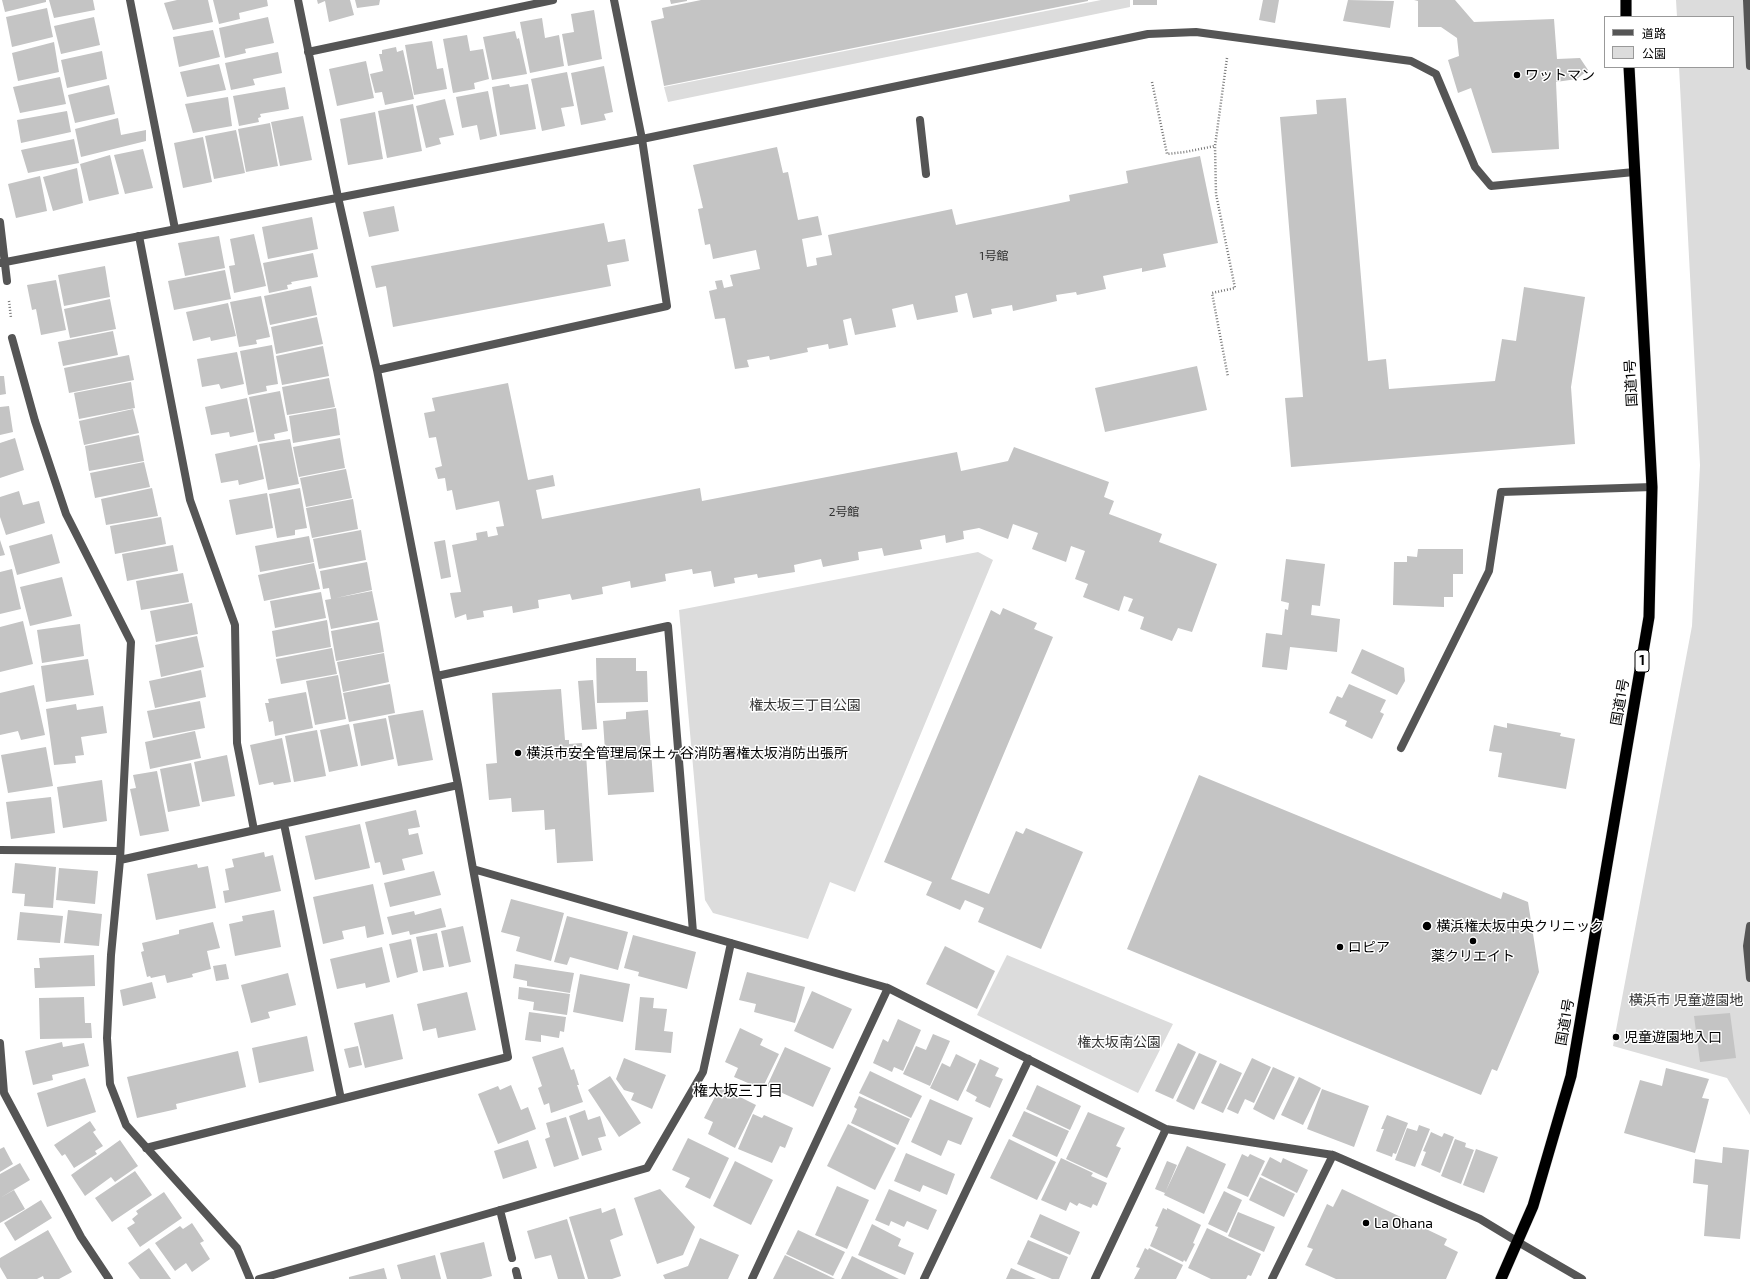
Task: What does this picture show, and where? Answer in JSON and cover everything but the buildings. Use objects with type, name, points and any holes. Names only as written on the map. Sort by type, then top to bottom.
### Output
[{"type":"highway","points":[[1626,0],[1626,16]]},
{"type":"highway","name":"国道1号","points":[[1501,1279],[1533,1206],[1572,1068],[1649,617],[1652,487],[1629,68]]},
{"type":"street","points":[[130,0],[175,229]]},
{"type":"street","points":[[146,1148],[508,1057],[437,676],[376,370],[338,197],[298,0]]},
{"type":"street","points":[[308,52],[552,0]]},
{"type":"street","points":[[376,370],[667,306],[642,139],[614,0]]},
{"type":"street","points":[[1747,0],[1750,66]]},
{"type":"street","points":[[3,262],[642,139],[1148,34],[1196,32],[1411,62],[1436,74],[1475,167],[1491,186],[1634,172]]},
{"type":"street","points":[[920,120],[926,174]]},
{"type":"street","points":[[0,222],[3,262],[7,281]]},
{"type":"street","points":[[139,236],[190,500],[235,625],[237,743],[254,830]]},
{"type":"street","points":[[12,338],[35,421],[66,514],[131,642],[120,860],[111,956],[108,1016],[107,1038],[110,1084],[126,1125],[237,1248],[250,1279]]},
{"type":"street","points":[[1401,748],[1489,571],[1501,492],[1652,487]]},
{"type":"street","points":[[437,676],[668,626],[693,932]]},
{"type":"street","points":[[120,860],[458,785]]},
{"type":"street","points":[[284,824],[341,1099]]},
{"type":"street","points":[[0,850],[120,851]]},
{"type":"street","points":[[473,869],[888,988],[1166,1128],[1333,1155],[1480,1219],[1582,1279]]},
{"type":"street","points":[[1750,926],[1747,946],[1750,978]]},
{"type":"street","points":[[259,1279],[647,1168],[703,1072],[731,943]]},
{"type":"street","points":[[752,1279],[888,988]]},
{"type":"street","points":[[0,1043],[4,1093],[81,1237],[109,1279]]},
{"type":"street","points":[[924,1279],[1029,1059]]},
{"type":"street","points":[[1095,1279],[1166,1128]]},
{"type":"street","points":[[1272,1279],[1333,1155]]},
{"type":"street","points":[[500,1210],[512,1258]]},
{"type":"path","points":[[1227,62],[1215,146],[1216,194],[1235,288],[1212,293],[1228,377]]},
{"type":"path","points":[[1152,82],[1168,154],[1215,146]]},
{"type":"path","points":[[7,281],[12,338]]},
{"type":"green space","points":[[1101,0],[1130,0],[1130,7],[668,102],[664,87]]},
{"type":"green space","name":"横浜市 児童遊園地","points":[[1676,0],[1750,0],[1750,1115],[1727,1078],[1613,1046],[1692,626],[1700,465],[1679,68],[1734,68],[1734,16],[1677,16]]},
{"type":"green space","name":"権太坂三丁目公園","points":[[978,552],[993,560],[855,892],[830,882],[808,939],[713,913],[705,900],[679,610]]},
{"type":"green space","name":"権太坂南公園","points":[[1007,955],[1173,1024],[1138,1093],[977,1015]]},
{"type":"place","name":"ワットマン","points":[[1517,75]]},
{"type":"place","name":"横浜市安全管理局保土ヶ谷消防署権太坂消防出張所","points":[[518,753]]},
{"type":"place","name":"横浜権太坂中央クリニック","points":[[1427,926]]},
{"type":"place","name":"薬クリエイト","points":[[1473,941]]},
{"type":"place","name":"ロピア","points":[[1340,947]]},
{"type":"place","name":"児童遊園地入口","points":[[1616,1037]]},
{"type":"place","name":"La Ohana","points":[[1366,1223]]},
{"type":"district","name":"権太坂三丁目","points":[[738,1091]]}]
